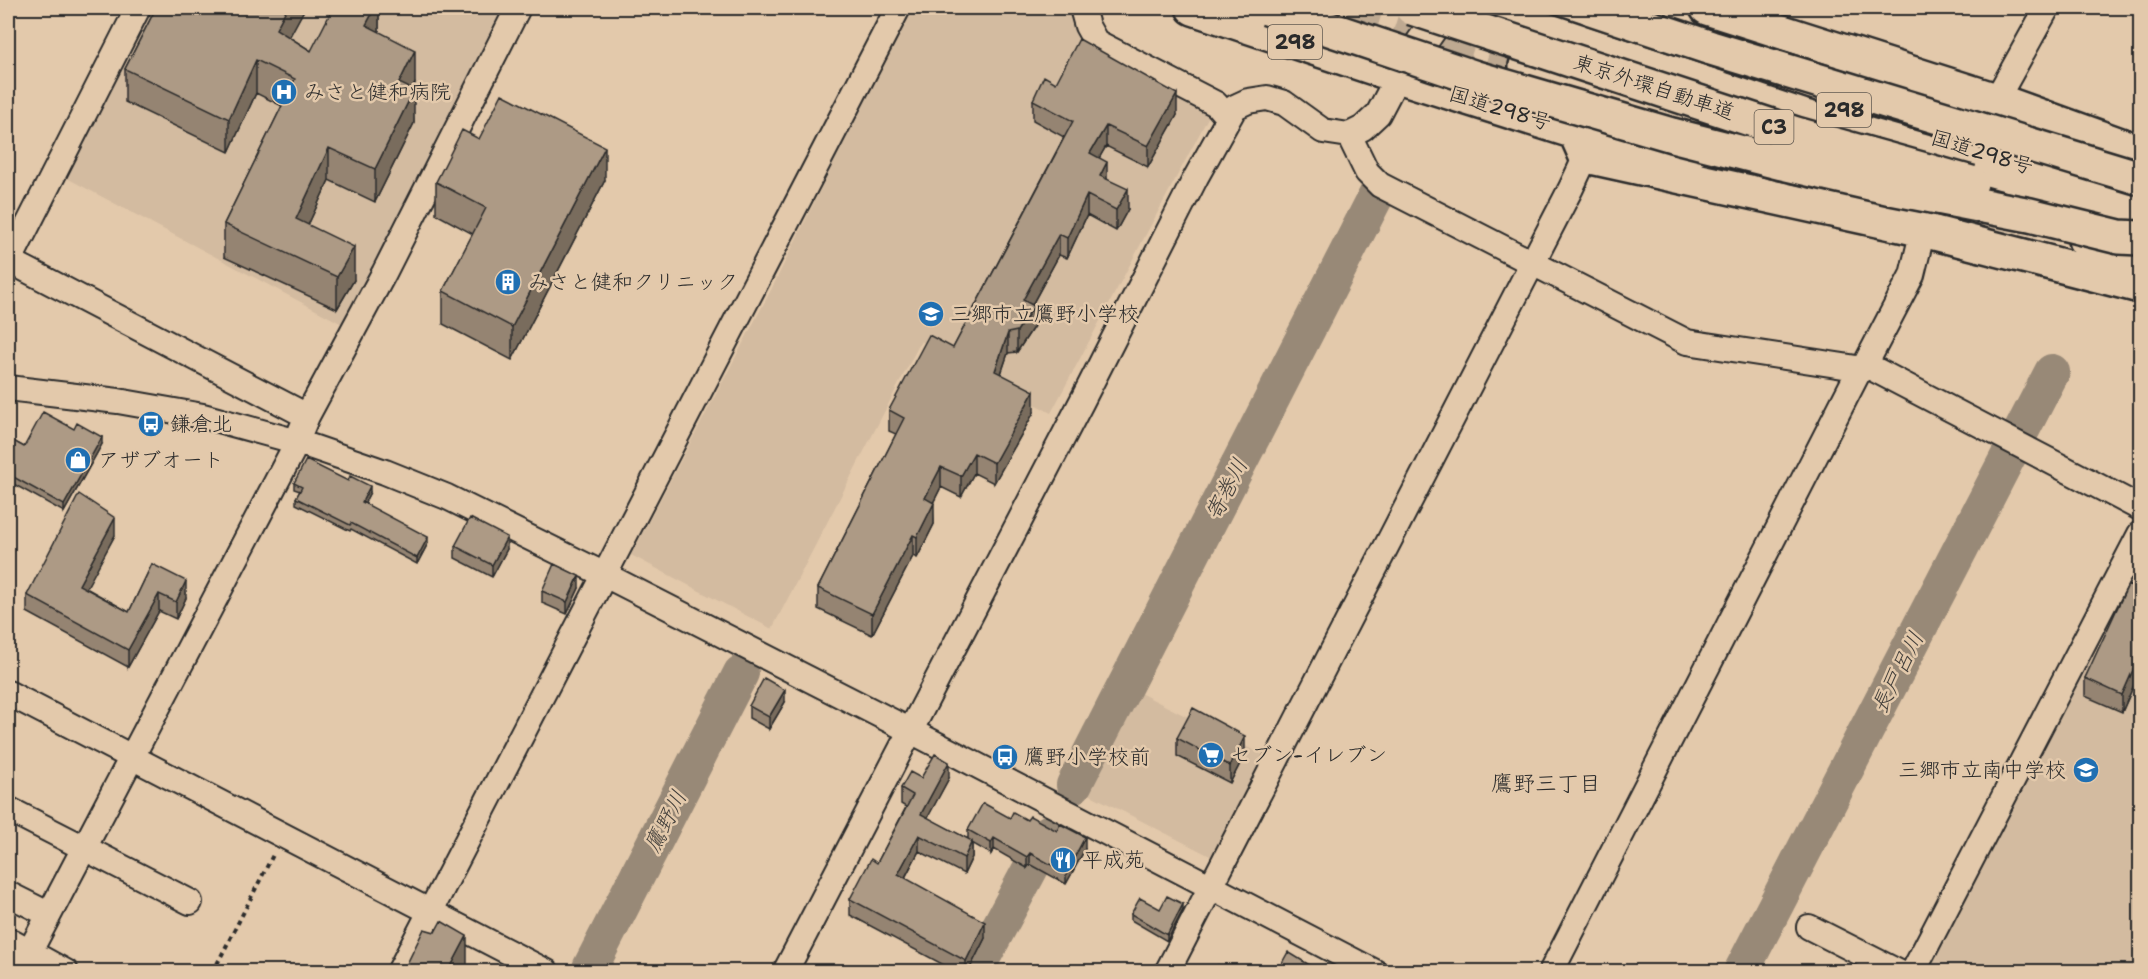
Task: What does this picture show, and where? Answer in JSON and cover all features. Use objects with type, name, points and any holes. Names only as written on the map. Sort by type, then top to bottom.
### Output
[{"type":"highway","points":[[1267,8],[1473,77],[1672,135],[1880,185],[2030,215],[2119,237],[2140,238]]},
{"type":"highway","name":"東京外環自動車道","points":[[1412,8],[1796,134],[2140,231]]},
{"type":"highway","name":"東京外環自動車道","points":[[1481,8],[1802,116],[2140,212]]},
{"type":"highway","points":[[1592,8],[1711,48],[2140,178]]},
{"type":"highway","name":"298","points":[[1635,8],[1717,31],[1831,106]]},
{"type":"highway","points":[[1707,8],[1996,100],[2140,152]]},
{"type":"highway","name":"国道298号","points":[[1190,9],[1398,76],[1580,144],[1687,152],[1819,155]]},
{"type":"highway","name":"国道298号","points":[[1550,14],[1831,106],[2140,200]]},
{"type":"highway","name":"国道298号","points":[[1526,66],[1819,155],[2140,258]]},
{"type":"highway","points":[[1580,144],[2140,286]]},
{"type":"main road","points":[[1398,76],[1429,8]]},
{"type":"main road","points":[[1398,76],[1446,8]]},
{"type":"street","points":[[138,8],[8,262],[307,416]]},
{"type":"street","points":[[24,962],[297,442],[307,416],[384,273],[518,8]]},
{"type":"street","points":[[399,972],[898,8]]},
{"type":"street","points":[[1082,8],[1087,26],[1096,42],[1216,104],[1228,117]]},
{"type":"street","points":[[1996,100],[2047,8]]},
{"type":"street","points":[[785,972],[1235,106],[1248,101],[1267,99],[1284,103],[1323,131],[1349,135],[1363,128],[1378,114],[1398,76]]},
{"type":"street","points":[[1349,135],[1367,172],[1380,185],[1687,342],[1863,367],[2140,508]]},
{"type":"street","points":[[1167,972],[1571,188],[1580,144]]},
{"type":"street","points":[[1551,972],[1912,275],[1923,230]]},
{"type":"street","points":[[8,388],[118,401],[203,416],[297,442],[385,472],[447,498],[605,575],[911,731],[1375,972]]},
{"type":"street","points":[[1913,972],[2140,534]]},
{"type":"street","points":[[8,693],[548,972]]},
{"type":"street","points":[[8,809],[190,902]]},
{"type":"street","points":[[8,894],[48,914]]},
{"type":"street","points":[[1809,927],[1898,972]]},
{"type":"street","points":[[8,940],[24,962],[66,972]]},
{"type":"path","points":[[2131,8],[2140,12]]},
{"type":"path","points":[[213,972],[282,836]]},
{"type":"shaded area","name":"みさと健和病院","points":[[148,8],[507,9],[344,325],[61,175]]},
{"type":"shaded area","name":"三郷市立鷹野小学校","points":[[910,8],[1052,8],[1074,15],[1210,114],[1051,413],[921,341],[772,629],[631,555],[772,288]]},
{"type":"shaded area","name":"三郷市立南中学校","points":[[2140,569],[2140,971],[1924,971]]},
{"type":"shaded area","points":[[1136,691],[1265,756],[1212,857],[1083,791]]},
{"type":"building","points":[[156,8],[287,8],[276,29],[311,51],[333,8],[375,8],[366,25],[415,50],[399,83],[414,90],[375,169],[329,148],[296,219],[354,247],[337,277],[224,224],[295,79],[256,60],[229,119],[125,69]]},
{"type":"building","points":[[1079,39],[1177,94],[1148,146],[1106,126],[1090,153],[1107,162],[1100,176],[1128,189],[1116,210],[1087,195],[1067,238],[1059,234],[1023,300],[1034,306],[1017,331],[1008,333],[995,371],[1034,391],[994,463],[974,453],[961,476],[941,467],[925,498],[934,503],[917,537],[913,535],[872,614],[818,588],[904,418],[889,410],[929,335],[953,348],[1073,121],[1033,100],[1044,76],[1056,83]]},
{"type":"building","name":"みさと健和クリニック","points":[[502,94],[605,147],[512,327],[443,291],[486,208],[436,182],[462,130],[479,139]]},
{"type":"building","points":[[43,412],[74,429],[77,423],[102,437],[64,505],[8,474],[8,438],[24,447]]},
{"type":"building","points":[[306,460],[348,481],[350,476],[370,486],[362,502],[428,537],[417,558],[351,523],[350,525],[296,498],[302,487],[294,483]]},
{"type":"building","points":[[79,494],[115,518],[79,585],[129,612],[152,564],[186,581],[176,602],[159,594],[128,650],[27,595]]},
{"type":"building","points":[[470,518],[507,537],[492,565],[455,546]]},
{"type":"building","points":[[554,564],[579,576],[567,602],[542,591]]},
{"type":"building","points":[[2128,585],[2140,590],[2140,654],[2122,695],[2085,678]]},
{"type":"building","points":[[764,678],[785,690],[769,717],[749,706]]},
{"type":"building","points":[[1193,708],[1245,736],[1230,766],[1177,738]]},
{"type":"building","points":[[935,754],[949,762],[921,814],[972,841],[964,858],[919,835],[898,874],[985,922],[966,961],[850,899],[871,859],[877,863],[913,795],[901,788],[910,772],[921,778]]},
{"type":"building","points":[[983,803],[1010,818],[1013,812],[1027,820],[1030,816],[1057,831],[1060,824],[1085,837],[1066,873],[1030,853],[1027,857],[994,838],[991,843],[968,830]]},
{"type":"building","points":[[1167,896],[1183,904],[1167,935],[1131,914],[1140,898],[1160,909]]},
{"type":"building","points":[[441,921],[467,936],[448,972],[403,972],[424,929],[435,932]]},
{"type":"building","points":[[1288,952],[1321,972],[1277,972]]},
{"type":"building","points":[[1218,965],[1229,972],[1214,972]]},
{"type":"building","points":[[526,966],[535,972],[523,972]]},
{"type":"waterway","name":"寄巻川","points":[[1074,785],[1377,194]]},
{"type":"waterway","name":"長戸呂川","points":[[1741,972],[2052,372]]},
{"type":"waterway","name":"鷹野川","points":[[590,968],[741,673]]},
{"type":"waterway","name":"寄巻川","points":[[975,972],[1050,832]]},
{"type":"tunnel","points":[[1349,8],[1526,66]]},
{"type":"tunnel","points":[[1532,8],[1550,14]]},
{"type":"place","name":"みさと健和病院","points":[[284,92]]},
{"type":"place","name":"みさと健和クリニック","points":[[508,282]]},
{"type":"place","name":"三郷市立鷹野小学校","points":[[931,314]]},
{"type":"place","name":"鎌倉北","points":[[151,424]]},
{"type":"place","name":"アザブオート","points":[[78,460]]},
{"type":"place","name":"セブン-イレブン","points":[[1211,755]]},
{"type":"place","name":"鷹野小学校前","points":[[1005,757]]},
{"type":"place","name":"三郷市立南中学校","points":[[2086,770]]},
{"type":"place","name":"平成苑","points":[[1063,860]]},
{"type":"district","name":"鷹野三丁目","points":[[1546,783]]}]
